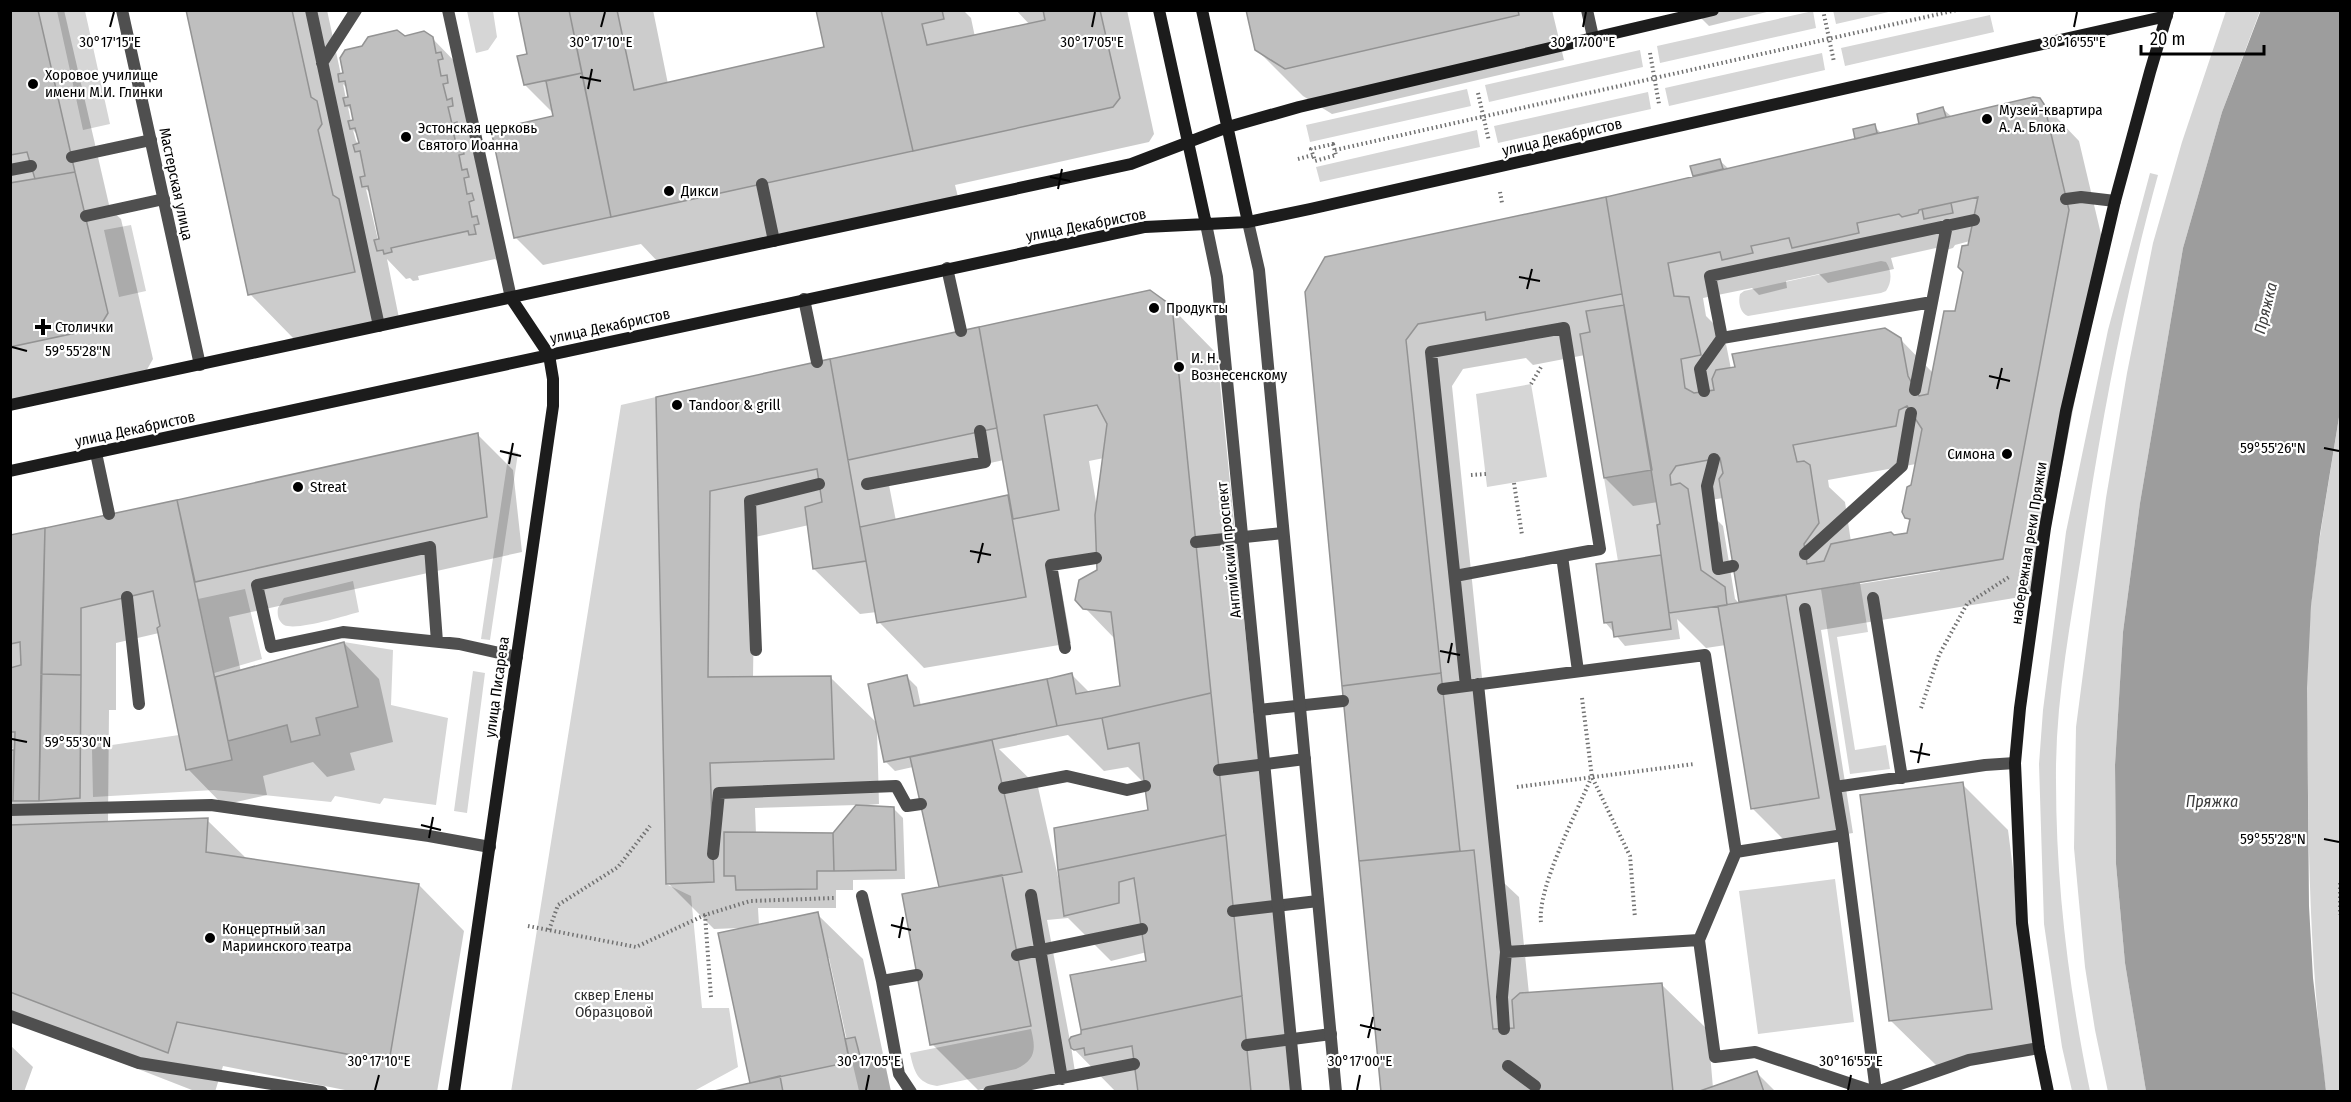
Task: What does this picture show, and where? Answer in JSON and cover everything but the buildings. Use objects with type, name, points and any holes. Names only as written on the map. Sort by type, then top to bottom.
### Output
[{"type":"main road","name":"Английский проспект","points":[[1159,10],[1206,224]]},
{"type":"main road","points":[[1202,10],[1248,222]]},
{"type":"main road","points":[[10,405],[1131,164],[1228,127],[1299,107],[1713,10]]},
{"type":"main road","name":"улица Декабристов","points":[[10,471],[1145,227],[1248,222],[1663,130],[2168,13]]},
{"type":"main road","name":"набережная реки Пряжки","points":[[2048,1092],[2039,1048],[2022,923],[2015,763],[2020,708],[2045,528],[2066,411],[2115,201],[2168,13]]},
{"type":"main road","name":"улица Писарева","points":[[454,1092],[553,406],[553,379],[549,355],[511,298]]},
{"type":"street","name":"Мастерская улица","points":[[122,10],[200,364]]},
{"type":"street","points":[[311,10],[380,326]]},
{"type":"street","points":[[322,63],[356,10]]},
{"type":"street","points":[[448,10],[511,298]]},
{"type":"street","points":[[1587,10],[1593,37]]},
{"type":"street","points":[[72,157],[151,140]]},
{"type":"street","points":[[10,170],[31,166]]},
{"type":"street","points":[[762,184],[774,241]]},
{"type":"street","points":[[2066,199],[2081,197],[2115,201]]},
{"type":"street","points":[[86,216],[164,199]]},
{"type":"street","points":[[1722,338],[1710,276],[1974,220]]},
{"type":"street","points":[[1248,222],[1259,270],[1336,1092]]},
{"type":"street","name":"Английский проспект","points":[[1206,224],[1217,277],[1296,1092]]},
{"type":"street","points":[[1916,390],[1947,225]]},
{"type":"street","points":[[947,268],[961,331]]},
{"type":"street","points":[[804,299],[816,362]]},
{"type":"street","points":[[1704,391],[1700,369],[1722,338],[1932,302]]},
{"type":"street","points":[[1455,576],[1600,549],[1564,328],[1431,352],[1455,576],[1490,791],[1506,952],[1502,998],[1504,1029]]},
{"type":"street","points":[[1805,554],[1902,466],[1911,413]]},
{"type":"street","points":[[867,484],[985,462],[980,431]]},
{"type":"street","points":[[96,453],[109,514]]},
{"type":"street","points":[[1714,459],[1707,486],[1718,569],[1733,566]]},
{"type":"street","points":[[756,650],[750,501],[819,484]]},
{"type":"street","points":[[1196,542],[1284,533]]},
{"type":"street","points":[[438,642],[430,547],[257,585],[271,647],[343,632],[438,642],[459,644],[517,657]]},
{"type":"street","points":[[1562,556],[1578,671]]},
{"type":"street","points":[[1065,648],[1051,565],[1096,558]]},
{"type":"street","points":[[127,597],[139,704]]},
{"type":"street","points":[[1873,598],[1902,778]]},
{"type":"street","points":[[1804,609],[1843,836],[1876,1092]]},
{"type":"street","points":[[1443,688],[1705,655],[1736,852],[1699,940],[1714,1058],[1755,1052],[1876,1092],[1969,1060],[2039,1048]]},
{"type":"street","points":[[1259,710],[1344,701]]},
{"type":"street","points":[[1219,770],[1305,759]]},
{"type":"street","points":[[1835,787],[1985,765],[2015,763]]},
{"type":"street","points":[[1004,788],[1067,776],[1127,790],[1144,786]]},
{"type":"street","points":[[713,854],[719,793],[896,786],[907,806],[921,804]]},
{"type":"street","points":[[10,810],[211,805],[490,847]]},
{"type":"street","points":[[1736,852],[1843,836]]},
{"type":"street","points":[[1031,894],[1062,1079]]},
{"type":"street","points":[[862,896],[882,981],[899,1074],[911,1092]]},
{"type":"street","points":[[1233,912],[1318,901]]},
{"type":"street","points":[[1017,955],[1142,929]]},
{"type":"street","points":[[1506,952],[1699,940]]},
{"type":"street","points":[[882,981],[917,975]]},
{"type":"street","points":[[10,1016],[140,1063],[322,1092]]},
{"type":"street","points":[[1247,1045],[1331,1034]]},
{"type":"street","points":[[989,1092],[1134,1064]]},
{"type":"street","points":[[1508,1066],[1535,1086]]},
{"type":"path","points":[[1335,150],[1957,10]]},
{"type":"path","points":[[1645,26],[1663,130]]},
{"type":"path","points":[[1472,66],[1502,203]]},
{"type":"path","points":[[1333,144],[1336,155],[1315,161],[1313,155],[1311,149],[1333,144]]},
{"type":"path","points":[[1298,159],[1313,155]]},
{"type":"path","points":[[1514,483],[1527,562]]},
{"type":"path","points":[[1921,708],[1939,655],[1967,604],[2009,577]]},
{"type":"path","points":[[1578,671],[1592,777],[1630,856],[1636,944]]},
{"type":"path","points":[[1490,791],[1721,760]]},
{"type":"path","points":[[1544,950],[1539,910],[1554,864],[1592,777]]},
{"type":"path","points":[[549,930],[558,904],[618,867],[650,826]]},
{"type":"path","points":[[2340,883],[2340,915]]},
{"type":"path","points":[[528,926],[636,947],[705,915],[750,901],[817,900],[862,896]]},
{"type":"path","points":[[705,915],[711,997]]},
{"type":"green space","points":[[1833,10],[1893,10],[1893,11],[1836,24]]},
{"type":"green space","points":[[57,11],[85,11],[110,124],[83,130]]},
{"type":"green space","points":[[467,11],[493,11],[497,37],[488,50],[476,53]]},
{"type":"green space","points":[[1813,11],[1816,28],[1660,63],[1657,46]]},
{"type":"green space","points":[[2226,11],[2260,11],[2222,112],[2183,248],[2140,503],[2123,632],[2115,765],[2116,864],[2125,963],[2146,1091],[2108,1092],[2085,967],[2074,848],[2076,727],[2106,498],[2127,373],[2153,243],[2182,142]]},
{"type":"green space","points":[[1990,15],[1994,32],[1845,66],[1841,48]]},
{"type":"green space","points":[[1640,50],[1643,67],[1489,102],[1485,85]]},
{"type":"green space","points":[[1822,53],[1825,70],[1669,106],[1665,88]]},
{"type":"green space","points":[[1467,89],[1471,106],[1310,142],[1306,125]]},
{"type":"green space","points":[[1648,92],[1651,109],[1498,143],[1494,126]]},
{"type":"green space","points":[[1477,130],[1480,147],[1320,182],[1316,167]]},
{"type":"green space","points":[[2150,173],[2158,175],[2134,268],[2105,408],[2068,636],[2058,723],[2057,820],[2061,898],[2070,976],[2090,1091],[2072,1091],[2062,1047],[2044,924],[2039,764],[2043,710],[2066,532],[2108,330]]},
{"type":"green space","points":[[131,225],[146,291],[119,297],[104,230]]},
{"type":"green space","points":[[1881,261],[1886,262],[1890,276],[1886,291],[1881,293],[1748,316],[1740,307],[1740,294],[1744,291]]},
{"type":"green space","points":[[1531,384],[1547,477],[1487,487],[1476,394]]},
{"type":"green space","name":"сквер Елены Образцовой","points":[[656,397],[666,884],[691,896],[702,1008],[729,1008],[738,1067],[694,1091],[511,1092],[621,405]]},
{"type":"green space","points":[[2340,411],[2340,1091],[2326,1091],[2318,1017],[2311,904],[2307,675],[2314,581]]},
{"type":"green space","points":[[509,451],[518,453],[490,640],[481,639]]},
{"type":"green space","points":[[1652,470],[1660,524],[1657,525],[1661,555],[1618,561],[1604,478]]},
{"type":"green space","points":[[353,581],[359,612],[299,626],[284,625],[279,619],[278,608],[284,598]]},
{"type":"green space","points":[[1860,583],[1868,632],[1837,637],[1855,750],[1886,745],[1890,769],[1850,774],[1821,589]]},
{"type":"green space","points":[[245,589],[262,659],[214,673],[198,599]]},
{"type":"green space","points":[[344,642],[393,650],[391,705],[448,718],[436,805],[384,798],[380,804],[335,796],[331,802],[214,790],[93,797],[92,748],[179,735],[187,770],[232,760],[228,741],[287,725],[291,742],[320,735],[316,718],[358,706]]},
{"type":"green space","points":[[473,671],[485,673],[467,813],[454,811]]},
{"type":"green space","points":[[1835,879],[1854,1022],[1758,1034],[1739,891]]},
{"type":"green space","points":[[1031,1029],[1034,1042],[1033,1053],[1023,1066],[1016,1069],[937,1086],[921,1079],[913,1065],[910,1053]]},
{"type":"green space","points":[[883,1054],[891,1091],[859,1091],[852,1061]]},
{"type":"water","name":"Пряжка","points":[[2261,10],[2340,11],[2340,411],[2311,606],[2307,688],[2309,906],[2313,978],[2326,1091],[2146,1091],[2125,963],[2116,864],[2115,765],[2123,632],[2140,503],[2183,248],[2222,112]]},
{"type":"place","name":"Хоровое училище имени М.И. Глинки","points":[[33,84]]},
{"type":"place","name":"Музей-квартира А. А. Блока","points":[[1987,119]]},
{"type":"place","name":"Эстонская церковь Святого Иоанна","points":[[406,137]]},
{"type":"place","name":"Дикси","points":[[669,191]]},
{"type":"place","name":"Продукты","points":[[1154,308]]},
{"type":"place","name":"Столички","points":[[43,327]]},
{"type":"place","name":"И. Н. Вознесенскому","points":[[1179,367]]},
{"type":"place","name":"Tandoor & grill","points":[[677,405]]},
{"type":"place","name":"Симона","points":[[2007,454]]},
{"type":"place","name":"Streat","points":[[298,487]]},
{"type":"place","name":"Концертный зал Мариинского театра","points":[[210,938]]}]
